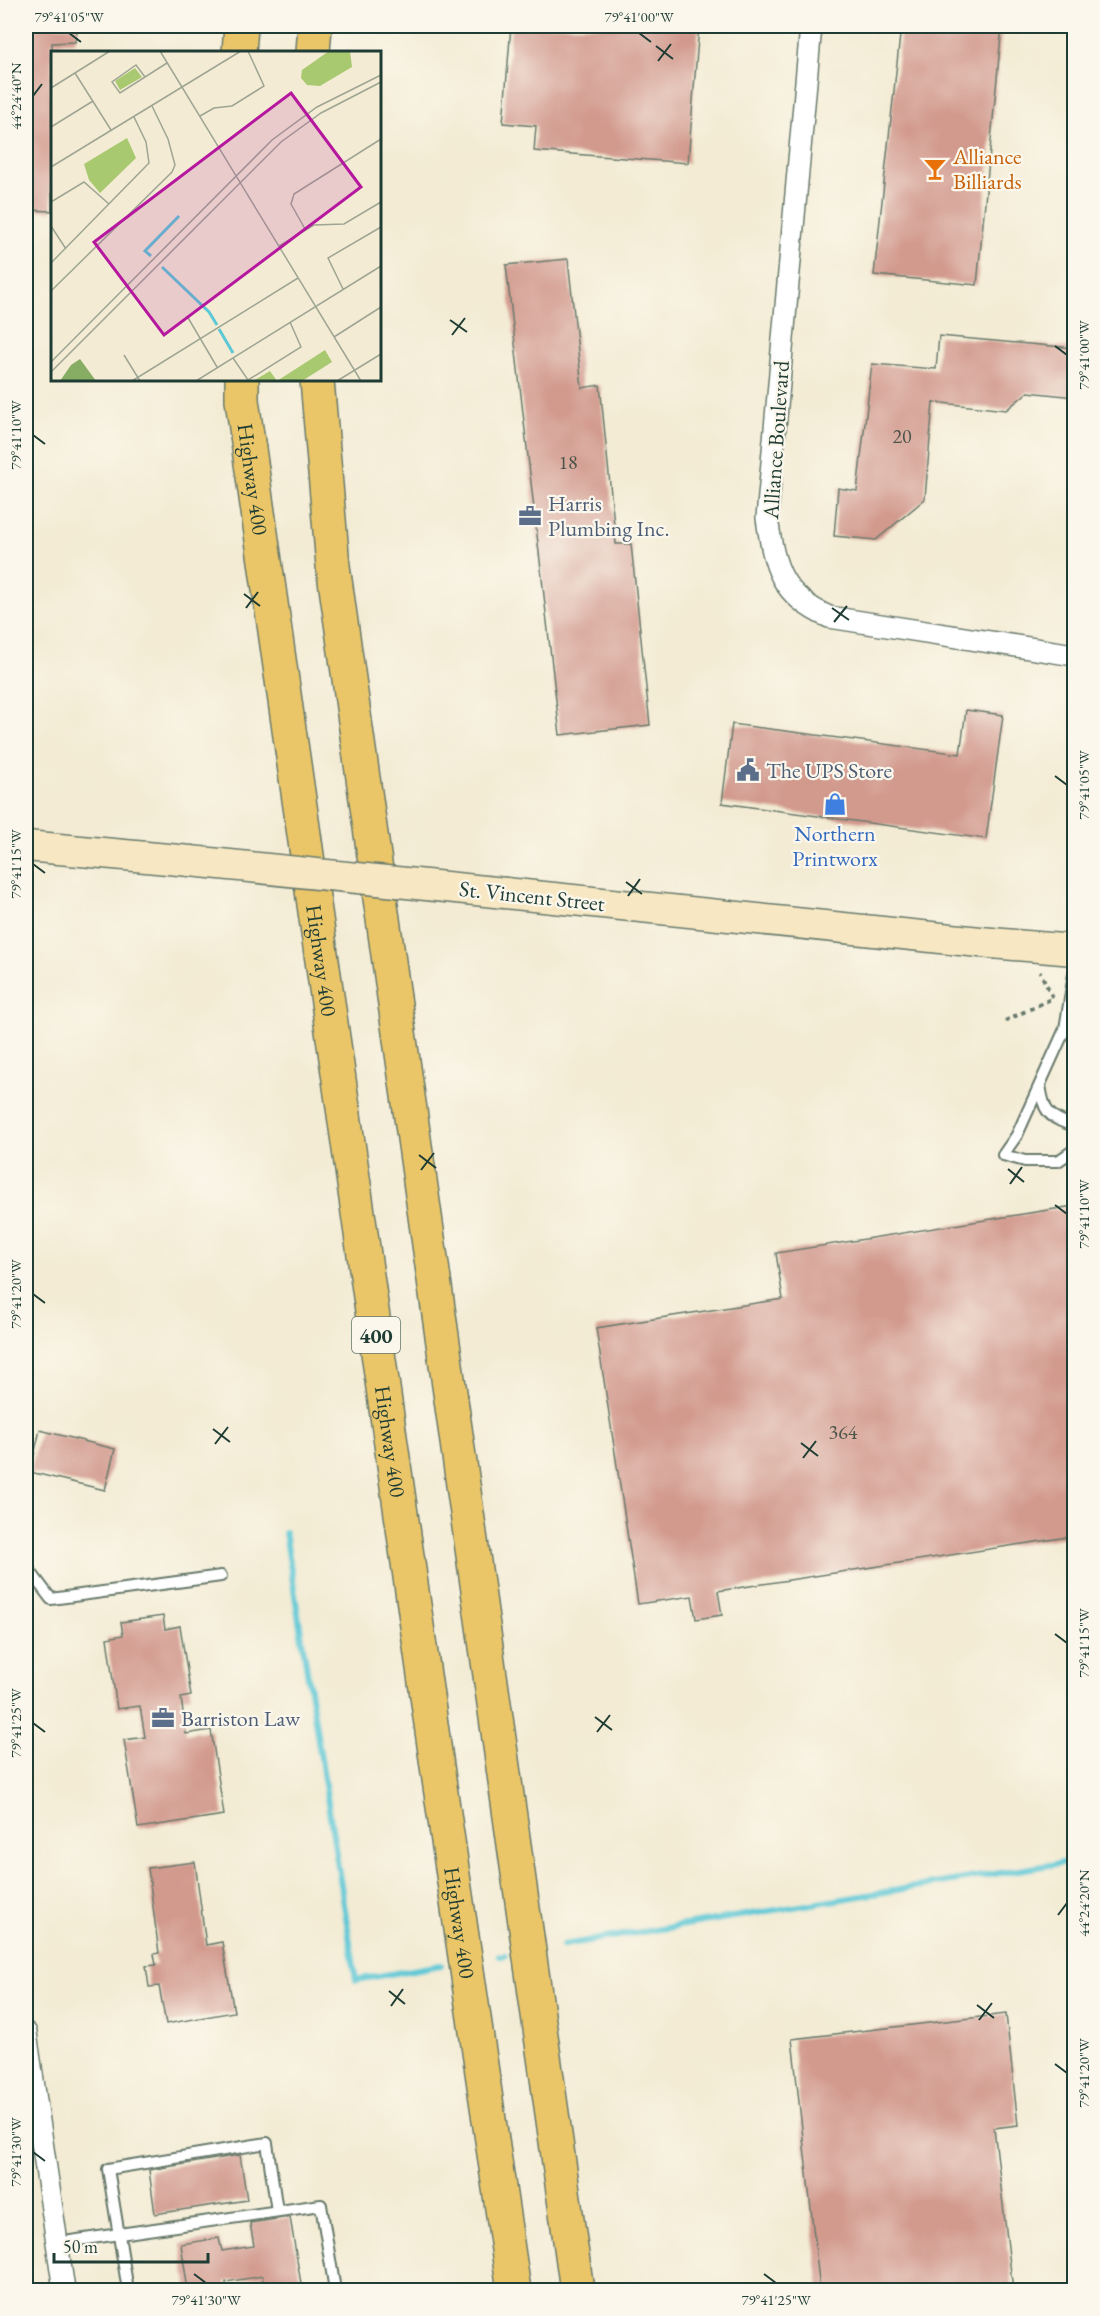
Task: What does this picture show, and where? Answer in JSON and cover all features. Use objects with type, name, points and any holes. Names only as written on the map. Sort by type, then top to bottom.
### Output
[{"type":"highway","points":[[239,51],[241,26]]},
{"type":"highway","points":[[314,51],[315,26]]},
{"type":"highway","name":"Highway 400","points":[[242,381],[247,436],[514,2290]]},
{"type":"highway","points":[[317,381],[333,566],[577,2290]]},
{"type":"main road","name":"St. Vincent Street","points":[[26,846],[1074,950]]},
{"type":"street","name":"Alliance Boulevard","points":[[811,26],[767,518],[771,546],[779,571],[790,591],[808,608],[829,617],[1074,655]]},
{"type":"street","points":[[26,2033],[64,2290]]},
{"type":"lane","points":[[1074,974],[1065,1029],[1017,1136],[1003,1155],[1025,1161],[1058,1161],[1074,1150]]},
{"type":"lane","points":[[1040,1085],[1042,1102],[1053,1118],[1074,1125]]},
{"type":"lane","points":[[26,1566],[51,1599],[221,1576]]},
{"type":"lane","points":[[128,2290],[108,2169],[267,2143],[277,2211]]},
{"type":"lane","points":[[57,2243],[321,2205],[335,2290]]},
{"type":"path","points":[[1005,1021],[1053,998],[1040,972]]},
{"type":"building","points":[[26,26],[78,26],[75,42],[52,43],[51,211],[26,210]]},
{"type":"building","points":[[511,26],[699,26],[688,163],[534,151],[536,126],[503,123]]},
{"type":"building","points":[[901,26],[1002,26],[977,285],[874,275]]},
{"type":"building","points":[[568,259],[582,388],[600,385],[616,544],[631,544],[650,725],[560,735],[506,265]]},
{"type":"building","points":[[939,336],[1074,348],[1074,397],[1028,392],[1006,410],[933,402],[925,499],[876,540],[834,536],[838,488],[857,491],[872,364],[936,369]]},
{"type":"building","points":[[966,710],[1003,715],[986,839],[722,803],[732,724],[960,754]]},
{"type":"building","points":[[1074,1206],[1074,1536],[718,1591],[722,1615],[696,1619],[692,1596],[638,1604],[596,1328],[783,1299],[776,1253]]},
{"type":"building","points":[[40,1430],[115,1449],[105,1490],[30,1472]]},
{"type":"building","points":[[163,1616],[165,1629],[180,1626],[191,1696],[181,1698],[186,1734],[211,1730],[224,1815],[138,1828],[124,1740],[145,1737],[140,1706],[117,1709],[107,1638],[123,1635],[121,1622]]},
{"type":"building","points":[[195,1862],[206,1945],[222,1942],[234,2012],[166,2024],[159,1986],[149,1987],[146,1966],[156,1965],[154,1954],[159,1953],[148,1868]]},
{"type":"building","points":[[1006,2014],[1018,2125],[994,2128],[1013,2290],[820,2290],[792,2039]]},
{"type":"building","points":[[240,2155],[247,2200],[155,2214],[149,2170]]},
{"type":"building","points":[[290,2217],[302,2290],[265,2290],[262,2276],[226,2282],[227,2290],[188,2290],[181,2244],[219,2238],[222,2251],[254,2246],[250,2223]]},
{"type":"waterway","points":[[285,1532],[356,1980],[441,1965]]},
{"type":"waterway","points":[[563,1945],[1074,1861]]},
{"type":"waterway","points":[[499,1956],[505,1955]]},
{"type":"place","name":"Alliance Billiards","points":[[935,169]]},
{"type":"place","name":"Harris Plumbing Inc.","points":[[530,516]]},
{"type":"place","name":"The UPS Store","points":[[748,770]]},
{"type":"place","name":"Northern Printworx","points":[[835,804]]},
{"type":"place","name":"Barriston Law","points":[[163,1718]]}]
